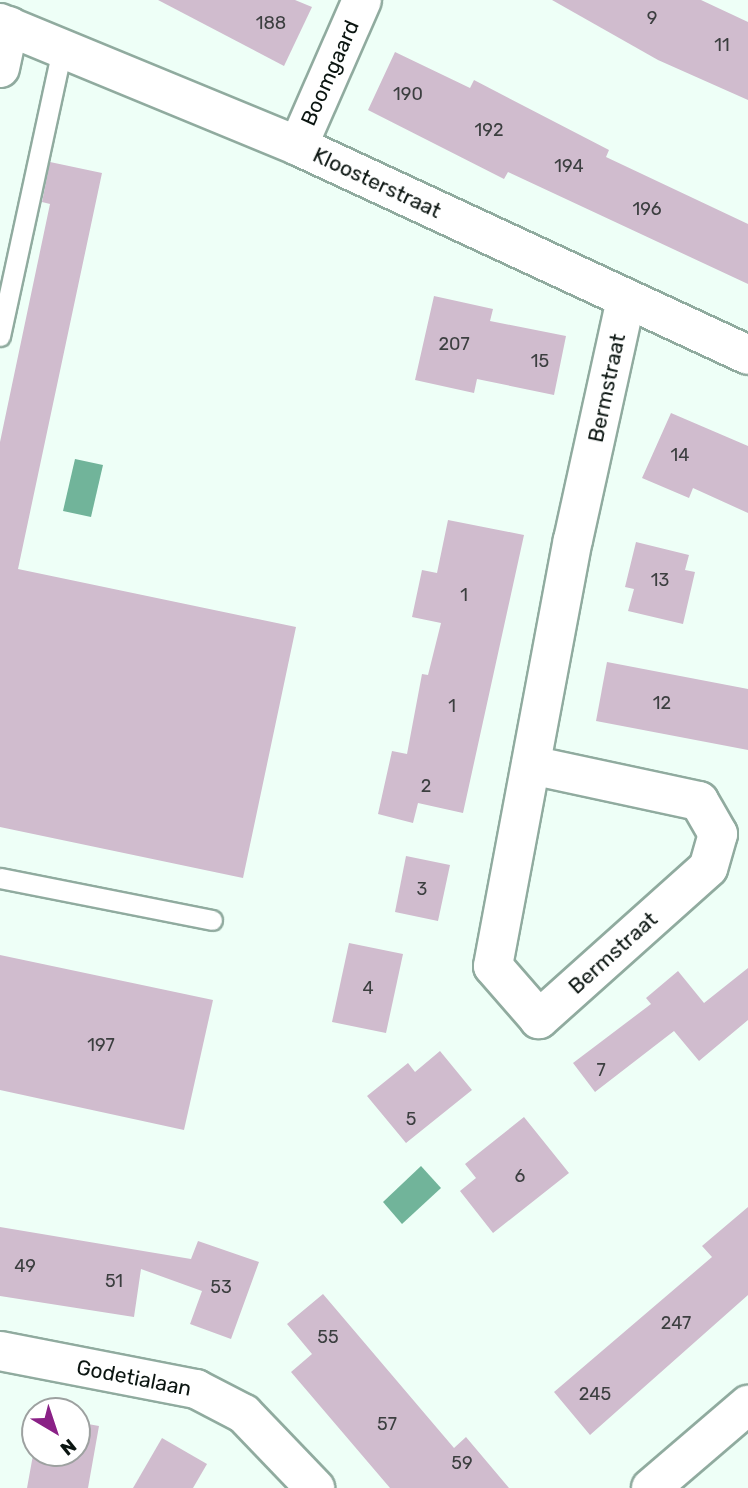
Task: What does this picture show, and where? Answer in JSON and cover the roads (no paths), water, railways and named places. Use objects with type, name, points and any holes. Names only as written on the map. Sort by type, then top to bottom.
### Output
[{"type":"street","name":"Boomgaard","points":[[298,146],[362,0]]},
{"type":"street","name":"Kloosterstraat","points":[[4,24],[298,146],[748,355]]},
{"type":"street","points":[[0,68],[4,24]]},
{"type":"street","name":"Bermstraat","points":[[531,765],[699,801],[718,834],[708,868],[539,1019],[493,966],[531,765],[626,299]]},
{"type":"street","name":"Godetialaan","points":[[0,1351],[196,1389],[244,1414],[315,1488]]},
{"type":"street","points":[[651,1488],[748,1405]]},
{"type":"lane","points":[[0,336],[62,50]]},
{"type":"lane","points":[[0,878],[212,920]]}]
